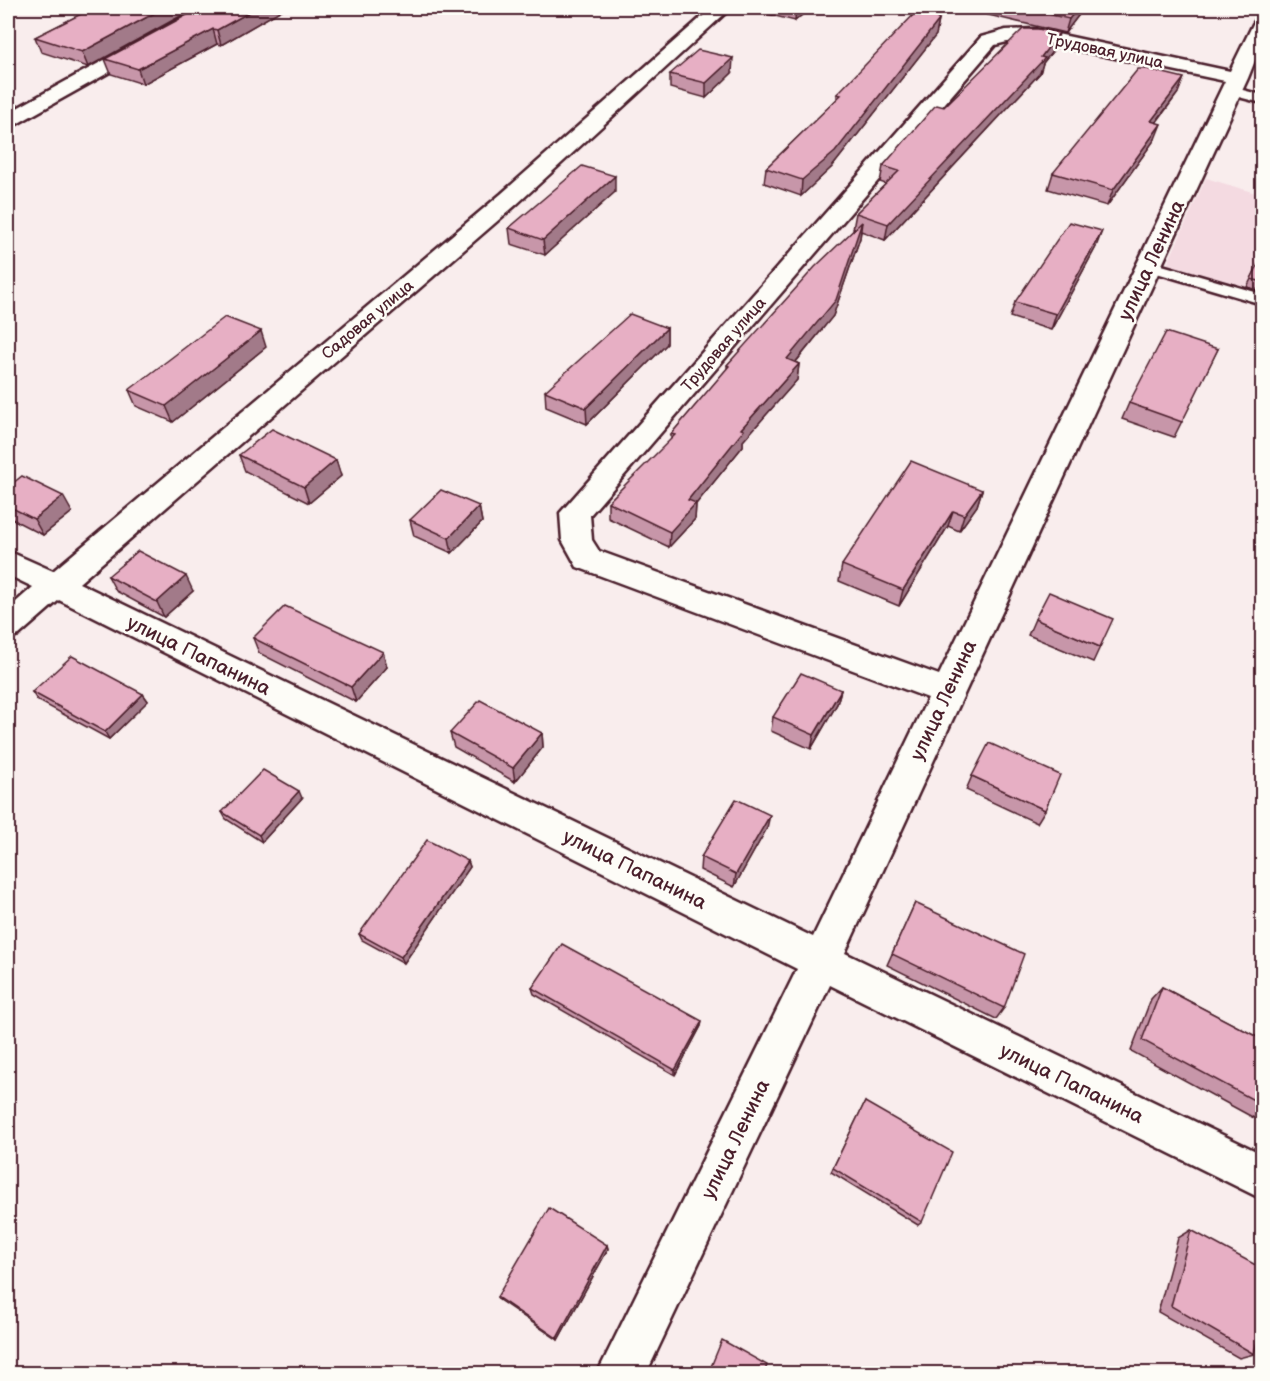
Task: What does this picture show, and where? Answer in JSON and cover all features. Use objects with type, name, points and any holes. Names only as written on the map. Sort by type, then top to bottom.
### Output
[{"type":"street","points":[[8,121],[212,8]]},
{"type":"street","name":"Садовая улица","points":[[8,626],[509,199],[722,8]]},
{"type":"street","name":"улица Ленина","points":[[621,1374],[822,960],[1263,24]]},
{"type":"street","name":"Трудовая улица","points":[[948,691],[588,559],[577,540],[575,513],[988,41],[1006,36],[1034,35],[1234,84]]},
{"type":"street","name":"улица Папанина","points":[[8,562],[1263,1177]]},
{"type":"lane","points":[[1234,84],[1263,99]]},
{"type":"lane","points":[[1148,266],[1263,299]]},
{"type":"shaded area","points":[[1206,178],[1262,195],[1262,307],[1161,278]]},
{"type":"building","points":[[93,8],[164,8],[82,52],[35,37]]},
{"type":"building","points":[[200,8],[257,8],[138,69],[105,59]]},
{"type":"building","points":[[920,8],[924,8],[939,20],[835,152],[802,180],[766,168],[841,95],[837,94]]},
{"type":"building","points":[[1021,8],[1078,8],[1069,19]]},
{"type":"building","points":[[1023,29],[1059,33],[1041,57],[1045,58],[888,224],[856,213],[899,171],[883,166],[934,107],[937,105],[944,107]]},
{"type":"building","points":[[698,50],[733,58],[706,83],[670,74]]},
{"type":"building","points":[[1138,69],[1184,78],[1151,121],[1161,124],[1113,190],[1053,173]]},
{"type":"building","points":[[582,166],[615,176],[543,240],[509,228]]},
{"type":"building","points":[[862,222],[836,300],[787,359],[799,364],[741,429],[744,430],[688,500],[696,503],[670,532],[608,502],[675,435],[671,434],[729,366],[727,365],[815,267]]},
{"type":"building","points":[[1069,222],[1102,231],[1056,314],[1015,302]]},
{"type":"building","points":[[1263,255],[1263,282],[1251,279]]},
{"type":"building","points":[[630,314],[667,328],[586,408],[545,391]]},
{"type":"building","points":[[225,317],[261,331],[166,406],[129,390]]},
{"type":"building","points":[[1166,332],[1218,349],[1182,422],[1129,403]]},
{"type":"building","points":[[272,429],[336,460],[304,487],[239,455]]},
{"type":"building","points":[[911,461],[982,490],[964,515],[953,511],[903,590],[842,565]]},
{"type":"building","points":[[22,476],[63,496],[34,519],[8,506],[8,487]]},
{"type":"building","points":[[441,490],[479,506],[449,538],[410,520]]},
{"type":"building","points":[[138,551],[186,576],[157,602],[108,576]]},
{"type":"building","points":[[1049,592],[1113,619],[1100,647],[1035,619]]},
{"type":"building","points":[[285,606],[383,652],[351,687],[253,638]]},
{"type":"building","points":[[72,656],[143,694],[105,732],[32,692]]},
{"type":"building","points":[[801,673],[841,690],[814,735],[773,717]]},
{"type":"building","points":[[480,700],[542,733],[513,768],[450,733]]},
{"type":"building","points":[[989,743],[1060,775],[1045,810],[972,776]]},
{"type":"building","points":[[263,770],[299,791],[259,835],[222,812]]},
{"type":"building","points":[[736,799],[770,815],[736,874],[701,857]]},
{"type":"building","points":[[427,840],[468,861],[401,957],[359,934]]},
{"type":"building","points":[[915,903],[1024,954],[1004,1008],[892,954]]},
{"type":"building","points":[[562,944],[702,1021],[675,1070],[532,988]]},
{"type":"building","points":[[1162,987],[1263,1040],[1263,1105],[1142,1040]]},
{"type":"building","points":[[865,1102],[952,1152],[922,1222],[833,1168]]},
{"type":"building","points":[[549,1208],[607,1245],[557,1338],[497,1297]]},
{"type":"building","points":[[1191,1230],[1263,1269],[1263,1316],[1254,1354],[1171,1306]]},
{"type":"building","points":[[722,1340],[767,1365],[764,1374],[708,1374]]}]
